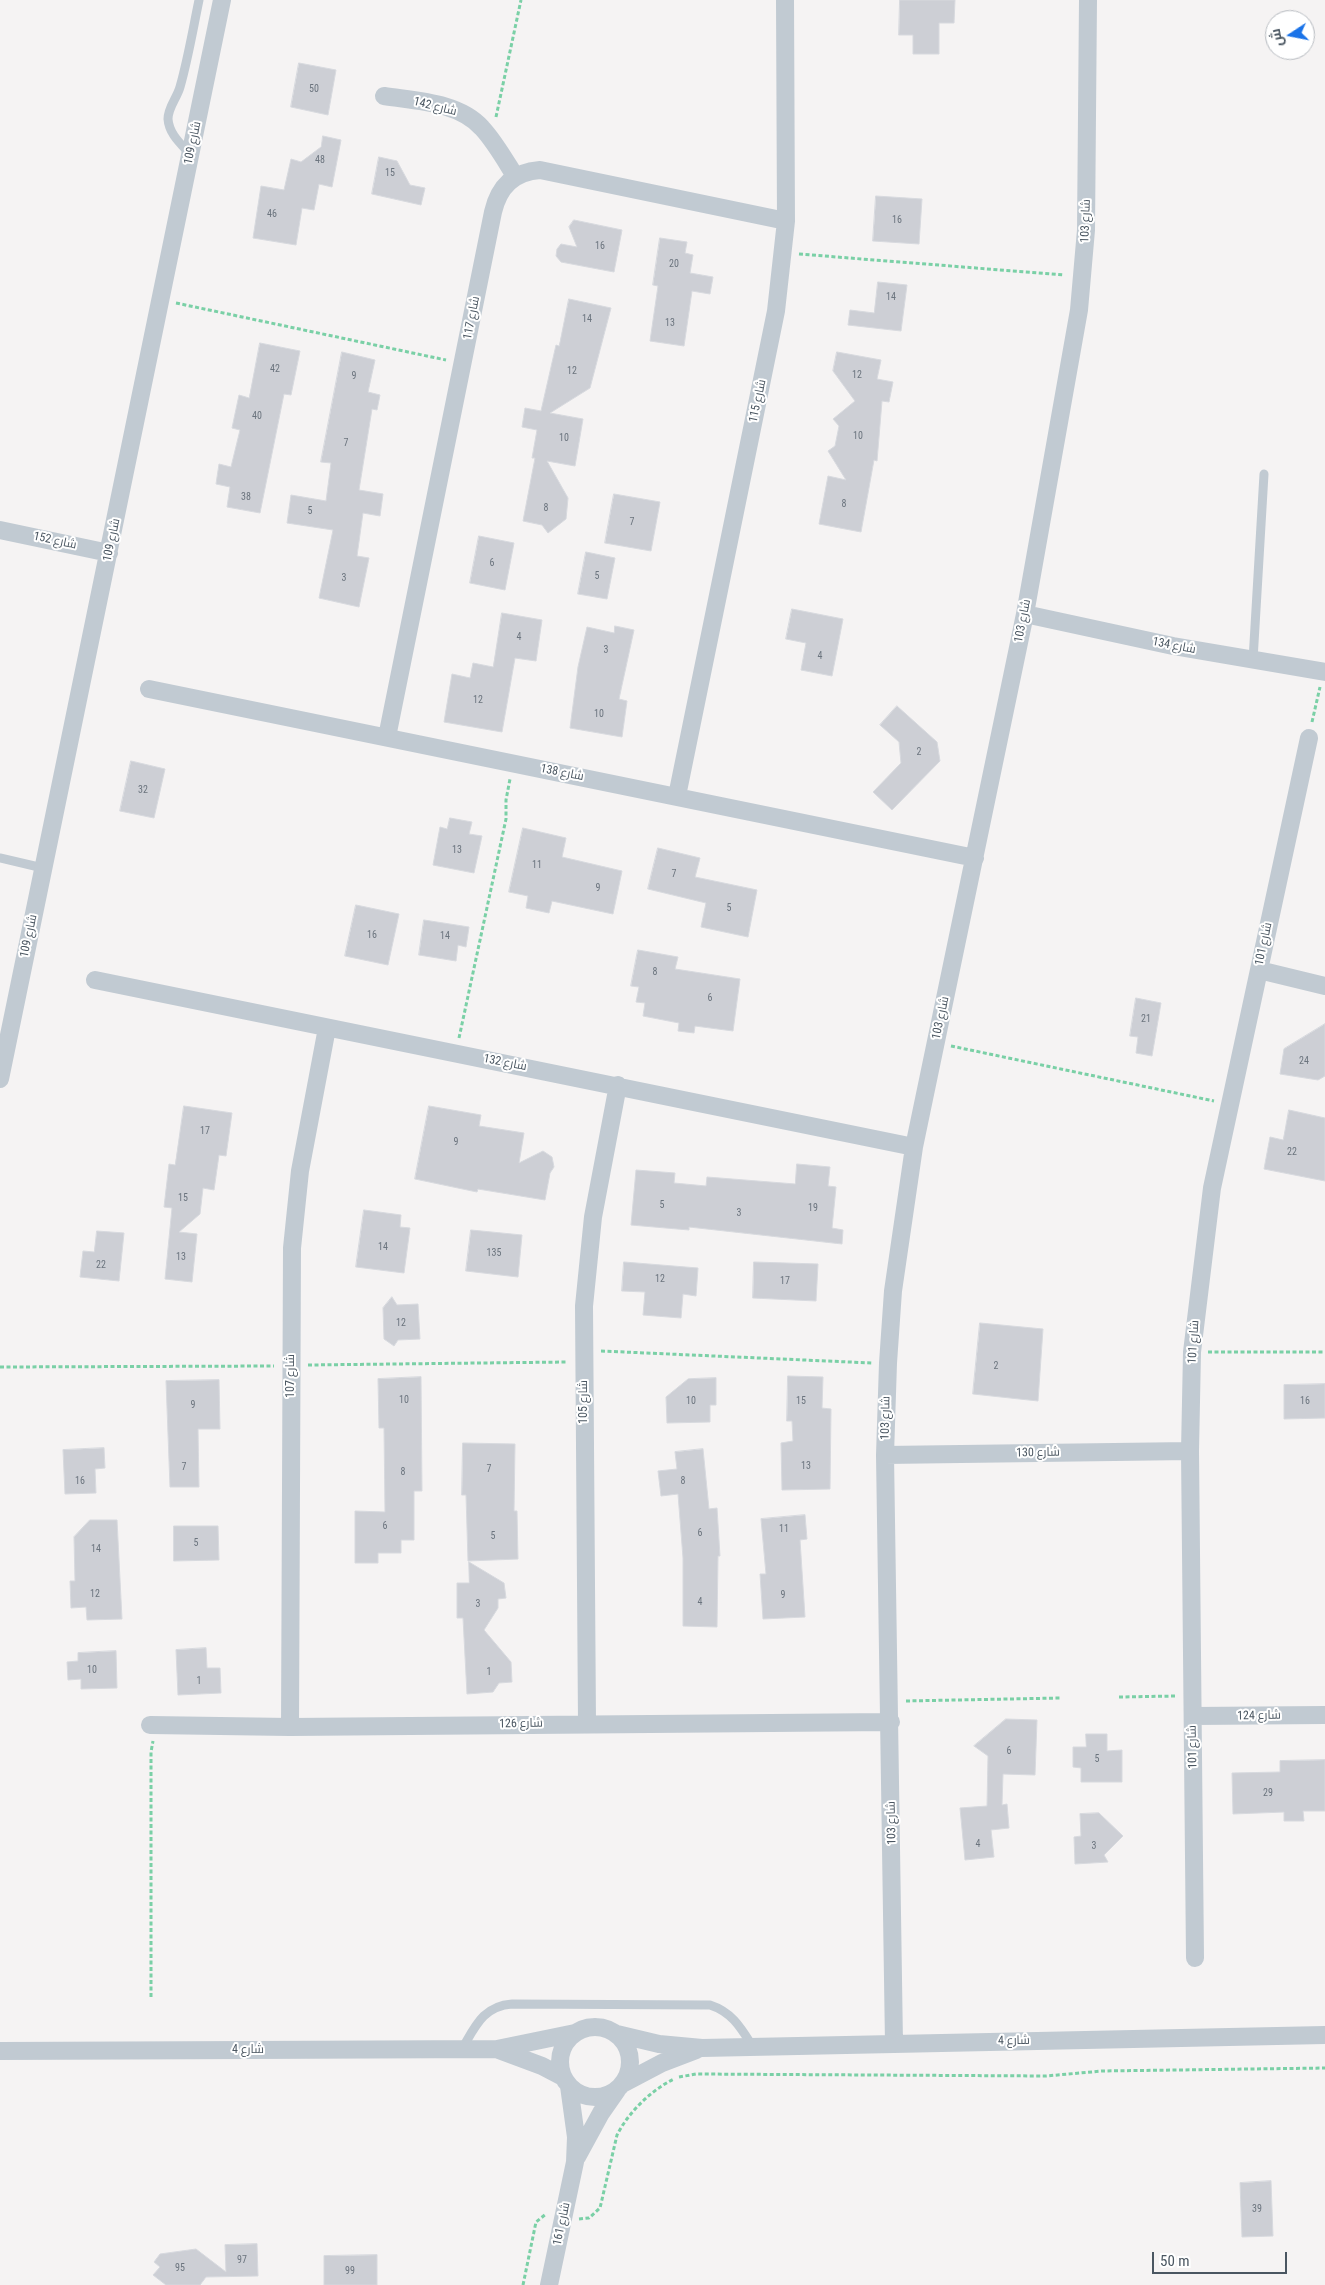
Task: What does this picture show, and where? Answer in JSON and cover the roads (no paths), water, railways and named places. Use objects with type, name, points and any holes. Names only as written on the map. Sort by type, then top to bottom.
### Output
[{"type":"street","name":"شارع 109","points":[[0,1079],[222,0]]},
{"type":"street","name":"شارع 115","points":[[677,796],[771,338],[783,252],[786,221],[785,0]]},
{"type":"street","name":"شارع 103","points":[[894,2044],[886,1455],[888,1363],[899,1245],[914,1147],[1025,614],[1075,335],[1083,276],[1087,202],[1088,0]]},
{"type":"street","name":"شارع 142","points":[[384,96],[456,110],[470,117],[491,140],[515,176]]},
{"type":"street","points":[[515,176],[527,171],[540,170],[786,221]]},
{"type":"street","name":"شارع 117","points":[[387,737],[496,198],[504,186],[515,176]]},
{"type":"street","name":"شارع 152","points":[[0,530],[109,553]]},
{"type":"street","name":"شارع 134","points":[[1025,614],[1173,646],[1324,672]]},
{"type":"street","name":"شارع 138","points":[[150,689],[975,858]]},
{"type":"street","name":"شارع 101","points":[[1195,1958],[1190,1451],[1192,1352],[1212,1188],[1309,738]]},
{"type":"street","points":[[1259,970],[1325,986]]},
{"type":"street","name":"شارع 132","points":[[94,980],[618,1085],[914,1147]]},
{"type":"street","name":"شارع 107","points":[[290,1727],[292,1248],[300,1171],[327,1028]]},
{"type":"street","name":"شارع 105","points":[[587,1723],[584,1350],[587,1261],[618,1085]]},
{"type":"street","name":"شارع 130","points":[[886,1455],[1190,1451]]},
{"type":"street","name":"شارع 124","points":[[1193,1716],[1325,1715]]},
{"type":"street","name":"شارع 126","points":[[150,1725],[290,1727],[587,1723],[891,1722]]},
{"type":"street","points":[[596,2027],[617,2034],[629,2052],[630,2068],[620,2087],[597,2097],[582,2094],[566,2082],[560,2058],[568,2040],[575,2033],[596,2027]]},
{"type":"street","name":"شارع 4","points":[[0,2051],[496,2049],[575,2033]]},
{"type":"street","name":"شارع 4","points":[[617,2034],[659,2044],[702,2048],[1325,2035]]},
{"type":"street","name":"شارع 4","points":[[620,2087],[662,2064],[702,2048]]},
{"type":"street","name":"شارع 4","points":[[496,2049],[534,2062],[566,2082]]},
{"type":"street","name":"شارع 161","points":[[549,2285],[575,2162],[575,2128],[566,2082]]},
{"type":"street","name":"شارع 161","points":[[575,2162],[601,2113],[620,2087]]},
{"type":"lane","points":[[190,154],[173,134],[168,119],[170,109],[181,86],[199,0]]},
{"type":"lane","points":[[1253,660],[1264,474]]},
{"type":"lane","points":[[0,858],[44,868]]},
{"type":"lane","points":[[462,2049],[482,2015],[501,2005],[512,2004],[710,2005],[722,2009],[731,2015],[753,2047]]}]
